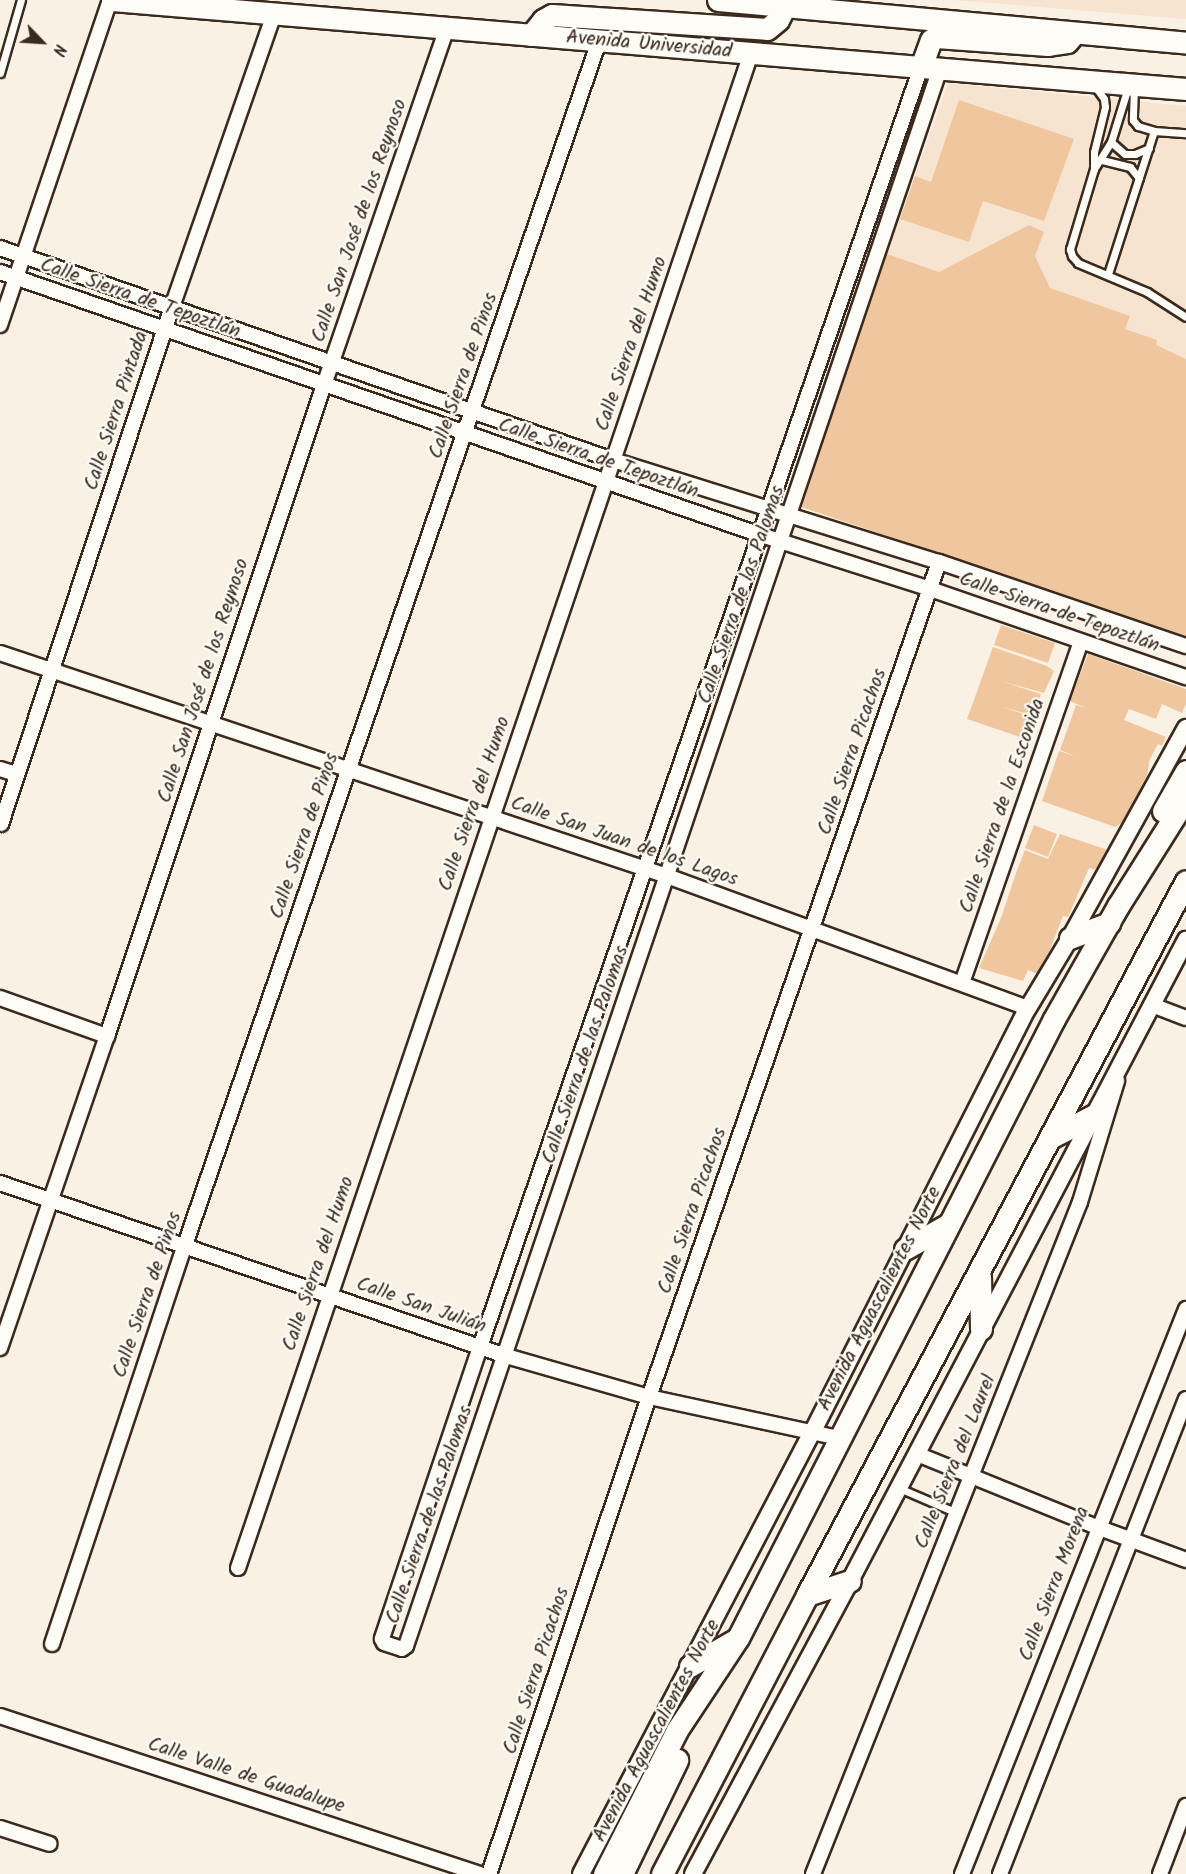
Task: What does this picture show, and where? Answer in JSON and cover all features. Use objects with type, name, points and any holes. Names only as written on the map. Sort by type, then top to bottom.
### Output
[{"type":"main road","name":"Avenida Universidad","points":[[111,0],[1186,88]]},
{"type":"main road","points":[[718,0],[785,3],[1186,43]]},
{"type":"main road","points":[[531,35],[543,20],[552,15],[767,29],[778,20],[785,3]]},
{"type":"main road","points":[[930,68],[931,40],[936,37],[1048,45],[1067,42],[1076,33]]},
{"type":"main road","points":[[1070,938],[1114,915],[1138,856],[1186,771]]},
{"type":"main road","name":"Avenida Aguascalientes Norte","points":[[604,1874],[677,1730],[738,1638],[838,1438],[1054,1019],[1114,915],[1186,798]]},
{"type":"main road","points":[[654,1871],[737,1729],[1186,881]]},
{"type":"main road","points":[[1052,1137],[1094,1115]]},
{"type":"main road","points":[[905,1249],[947,1225]]},
{"type":"main road","points":[[980,1273],[981,1329]]},
{"type":"main road","points":[[807,1595],[850,1581]]},
{"type":"main road","points":[[690,1666],[738,1638]]},
{"type":"main road","points":[[627,1865],[680,1754],[697,1703]]},
{"type":"street","points":[[0,325],[111,0]]},
{"type":"street","name":"Calle Sierra Pintada","points":[[1,824],[172,307],[275,12]]},
{"type":"street","name":"Calle San José de los Reynoso","points":[[0,1348],[108,1036],[332,361],[447,27]]},
{"type":"street","name":"Calle Sierra de Pinos","points":[[52,1644],[185,1245],[599,40]]},
{"type":"street","name":"Calle Sierra del Humo","points":[[238,1568],[751,53]]},
{"type":"street","name":"Calle Sierra de las Palomas","points":[[930,68],[790,516],[406,1646],[402,1648],[384,1643],[382,1639],[480,1347],[644,869],[930,68]]},
{"type":"street","name":"Calle Sierra de Tepoztlán","points":[[0,248],[613,460],[939,562],[1186,646]]},
{"type":"street","name":"Calle Sierra de Tepoztlán","points":[[0,272],[325,382],[761,536],[930,589],[1186,677]]},
{"type":"street","name":"Calle Sierra Picachos","points":[[489,1874],[649,1397],[939,562]]},
{"type":"street","name":"Calle Sierra de la Esconida","points":[[962,983],[1081,642]]},
{"type":"street","name":"Calle San Juan de los Lagos","points":[[0,653],[668,876],[1028,1008]]},
{"type":"street","name":"Avenida Aguascalientes Norte","points":[[581,1874],[813,1433],[1028,1008],[1070,938],[1186,728]]},
{"type":"street","points":[[0,769],[16,774]]},
{"type":"street","points":[[693,1874],[850,1581],[1186,940]]},
{"type":"street","points":[[0,998],[108,1036]]},
{"type":"street","points":[[1152,1005],[1186,1018]]},
{"type":"street","name":"Calle Sierra del Laurel","points":[[813,1874],[1080,1202],[1097,1154],[1123,1059]]},
{"type":"street","name":"Calle San Julián","points":[[0,1183],[506,1356],[649,1397],[838,1438]]},
{"type":"street","name":"Calle Sierra Morena","points":[[962,1874],[1097,1527],[1186,1309]]},
{"type":"street","points":[[1000,1874],[1186,1399]]},
{"type":"street","points":[[917,1454],[1097,1527],[1186,1560]]},
{"type":"street","name":"Calle Valle de Guadalupe","points":[[0,1716],[480,1874]]},
{"type":"street","points":[[1160,1874],[1186,1806]]},
{"type":"street","points":[[0,1828],[50,1844]]},
{"type":"lane","points":[[0,73],[21,0]]},
{"type":"lane","points":[[1091,81],[1104,99],[1105,107],[1094,152],[1094,169],[1071,249],[1072,256],[1078,263],[1108,274],[1160,300],[1186,317]]},
{"type":"lane","points":[[1094,169],[1102,160],[1111,142],[1132,84]]},
{"type":"lane","points":[[1132,84],[1133,120],[1138,126],[1154,131],[1186,133]]},
{"type":"lane","points":[[1108,274],[1154,131]]},
{"type":"lane","points":[[1111,142],[1125,154],[1135,154],[1149,148]]},
{"type":"lane","points":[[1102,160],[1130,167],[1139,178]]},
{"type":"lane","points":[[898,1488],[957,1513]]},
{"type":"shaded area","points":[[953,0],[1186,0],[1186,19]]},
{"type":"shaded area","points":[[948,83],[1186,106],[1186,636],[887,254]]},
{"type":"building","points":[[959,100],[1074,139],[1044,221],[983,201],[969,242],[900,219],[915,176],[931,182]]},
{"type":"building","points":[[1029,225],[1044,232],[1035,256],[1050,288],[1130,316],[1125,329],[1157,340],[1156,345],[1186,359],[1186,636],[801,507],[887,254],[939,272]]},
{"type":"building","points":[[1001,625],[1055,643],[1048,663],[994,645]]},
{"type":"building","points":[[993,647],[1047,666],[1054,671],[1044,693],[1001,681],[1041,694],[1035,716],[1002,707],[1036,718],[1029,740],[967,719]]},
{"type":"building","points":[[1088,654],[1186,689],[1186,704],[1182,713],[1162,704],[1156,719],[1129,709],[1124,720],[1166,737],[1162,746],[1158,744],[1150,759],[1147,775],[1123,822],[1115,827],[1042,801],[1059,751],[1075,756],[1060,750],[1076,705],[1086,708],[1070,701]]},
{"type":"building","points":[[1034,825],[1057,834],[1048,857],[1025,848]]},
{"type":"building","points":[[1060,834],[1108,850],[1097,870],[1089,868],[1068,917],[1063,916],[1040,975],[1028,970],[1023,981],[979,968],[1001,918],[1025,850],[1048,859]]}]
